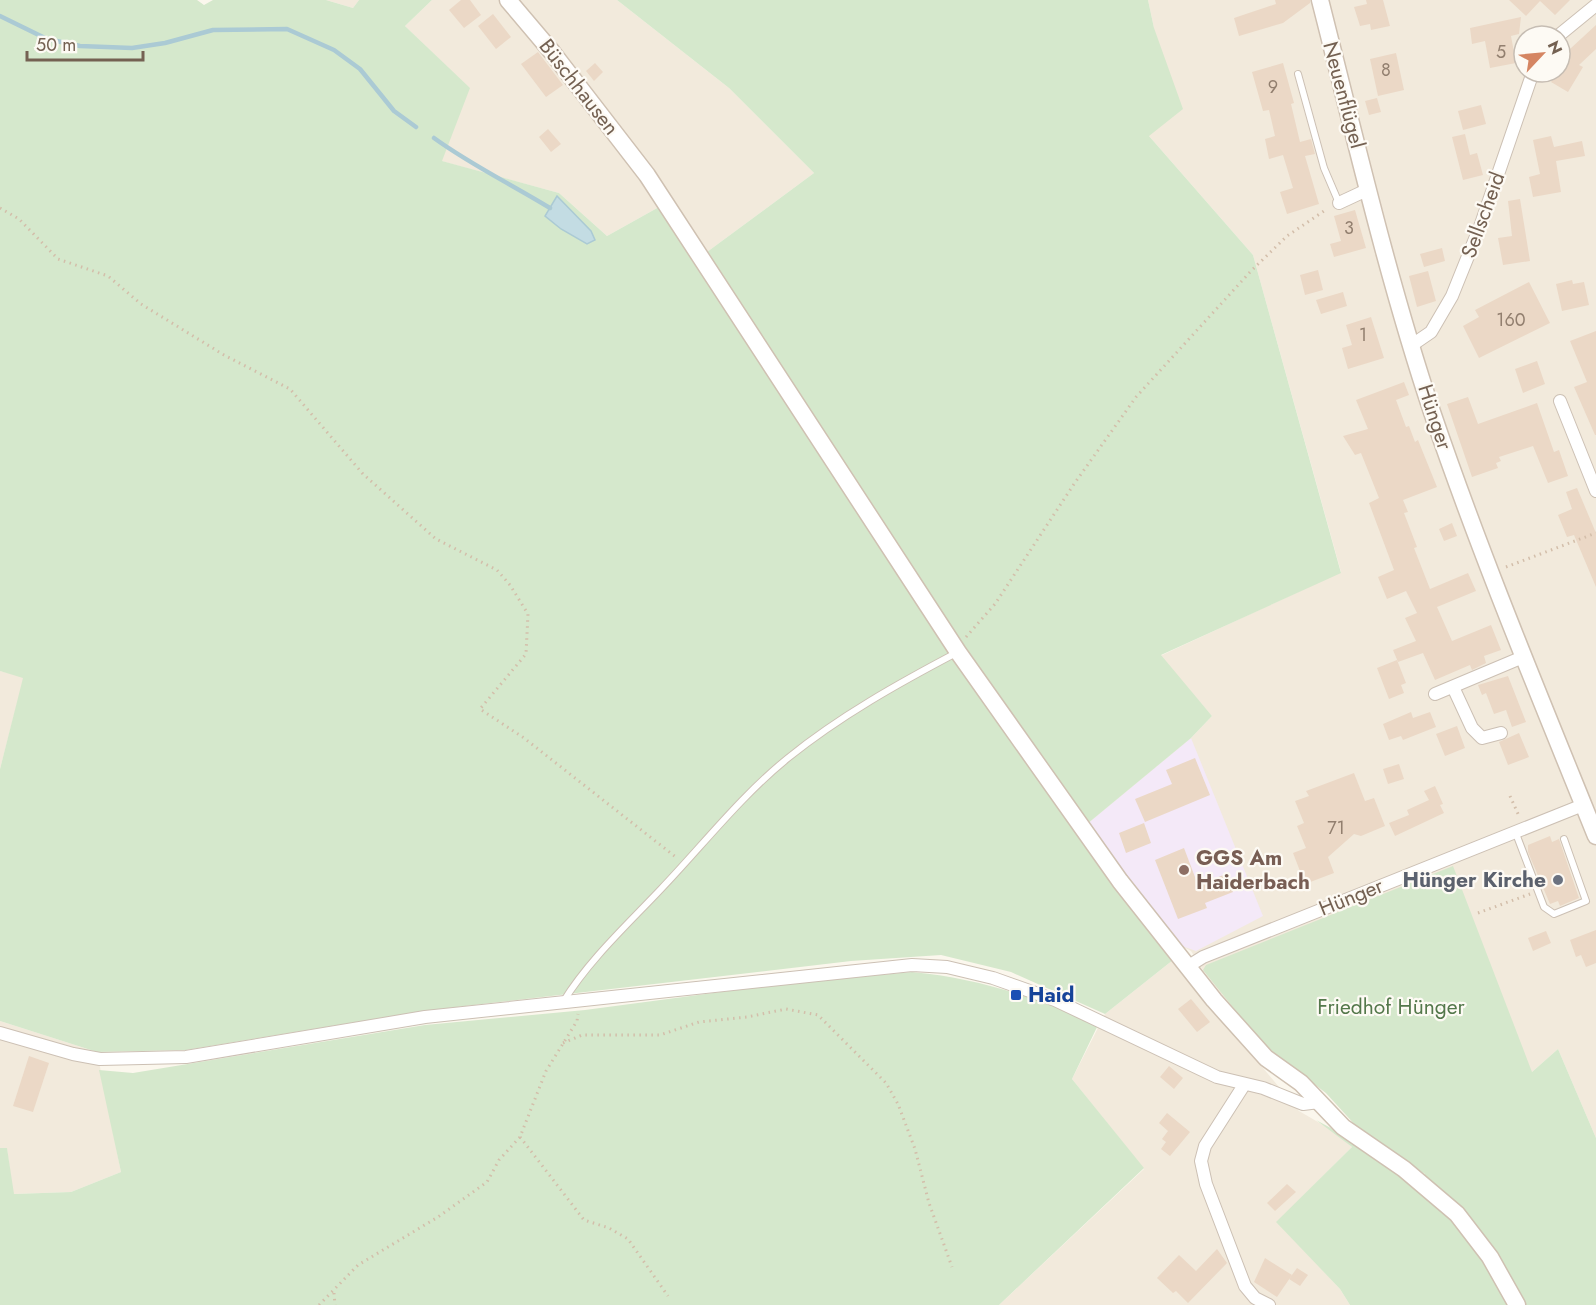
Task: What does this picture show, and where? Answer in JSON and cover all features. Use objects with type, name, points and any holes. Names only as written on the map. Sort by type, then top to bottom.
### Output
[{"type":"street","name":"Büschhausen","points":[[508,0],[552,52],[647,175],[958,652],[1085,834],[1187,967],[1266,1058],[1301,1083],[1343,1126],[1422,1183],[1457,1214],[1490,1257],[1517,1305]]},
{"type":"street","name":"Neuenflügel","points":[[1320,0],[1412,345]]},
{"type":"street","points":[[1572,25],[1596,5]]},
{"type":"street","name":"Sellscheid","points":[[1412,345],[1431,332],[1452,297],[1481,224],[1529,84]]},
{"type":"street","points":[[1339,203],[1369,189]]},
{"type":"street","name":"Hünger","points":[[1412,345],[1435,420],[1490,573],[1596,836]]},
{"type":"street","points":[[1560,401],[1596,491]]},
{"type":"street","points":[[1434,694],[1524,657]]},
{"type":"street","points":[[1453,687],[1472,728],[1482,738],[1501,733]]},
{"type":"street","name":"Hünger","points":[[1187,967],[1203,957],[1583,805]]},
{"type":"street","points":[[0,1033],[73,1054],[100,1059],[186,1057],[231,1052],[425,1017],[912,965],[947,967],[993,978],[1046,997],[1096,1019],[1217,1077],[1263,1088],[1303,1104],[1319,1102]]},
{"type":"street","points":[[1244,1085],[1205,1146],[1202,1170],[1245,1286],[1256,1298],[1269,1305]]},
{"type":"lane","points":[[1298,74],[1324,168],[1339,203]]},
{"type":"lane","points":[[563,1002],[576,981],[731,813],[788,758],[882,694],[958,652]]},
{"type":"lane","points":[[1519,829],[1544,907],[1554,914],[1586,901],[1564,839]]},
{"type":"path","points":[[958,652],[962,641],[995,604],[1074,484],[1136,397],[1251,271],[1287,236],[1339,203]]},
{"type":"path","points":[[0,208],[19,219],[58,259],[108,276],[141,304],[224,355],[290,389],[310,409],[363,474],[436,539],[497,570],[510,585],[528,614],[526,654],[480,709],[524,738],[685,864]]},
{"type":"path","points":[[1490,573],[1596,533]]},
{"type":"path","points":[[1510,796],[1519,829]]},
{"type":"path","points":[[1478,913],[1538,891]]},
{"type":"path","points":[[319,1305],[334,1293],[358,1265],[438,1217],[486,1182],[500,1160],[520,1137],[546,1071],[577,1021],[580,1001]]},
{"type":"path","points":[[563,1043],[582,1035],[660,1035],[699,1022],[747,1017],[786,1009],[818,1015],[886,1083],[898,1104],[915,1149],[929,1203],[952,1267]]},
{"type":"path","points":[[520,1137],[584,1220],[609,1228],[628,1239],[668,1296]]},
{"type":"path","points":[[334,1293],[335,1305]]},
{"type":"shaded area","points":[[326,0],[359,0],[353,8]]},
{"type":"shaded area","points":[[432,0],[617,0],[729,88],[814,173],[707,252],[659,207],[607,236],[559,193],[441,161],[469,88],[405,26]]},
{"type":"shaded area","points":[[1148,0],[1596,0],[1596,1138],[1558,1049],[1532,1072],[1358,1128],[1326,1093],[1274,1053],[1230,1005],[1191,951],[1182,946],[1087,824],[1191,738],[1212,716],[1160,656],[1341,572],[1253,255],[1149,136],[1154,28]]},
{"type":"shaded area","points":[[0,671],[24,677],[0,769]]},
{"type":"shaded area","name":"GGS Am Haiderbach","points":[[1191,738],[1263,916],[1196,951],[1182,946],[1087,824]]},
{"type":"shaded area","points":[[1173,960],[1299,1111],[1330,1129],[1352,1147],[1277,1222],[1340,1289],[1350,1305],[999,1305],[1144,1169],[1072,1079],[1105,1014]]},
{"type":"shaded area","points":[[0,1021],[97,1052],[121,1172],[71,1192],[13,1194],[7,1149],[0,1148]]},
{"type":"green space","points":[[0,0],[197,0],[204,5],[213,0],[326,0],[353,8],[359,0],[432,0],[405,26],[470,88],[442,161],[559,193],[607,236],[659,207],[1173,960],[1105,1014],[1011,972],[941,955],[851,961],[423,1011],[186,1050],[97,1052],[0,1021],[0,769],[23,678],[0,671]]},
{"type":"green space","points":[[617,0],[1148,0],[1154,28],[1183,109],[1149,136],[1253,255],[1341,573],[1161,655],[1212,716],[1191,738],[1087,824],[956,634],[707,252],[814,173],[729,88]]},
{"type":"green space","name":"Friedhof Hünger","points":[[1453,866],[1532,1072],[1558,1049],[1596,1138],[1596,1305],[1350,1305],[1340,1289],[1276,1222],[1352,1147],[1316,1120],[1340,1133],[1417,1185],[1425,1174],[1358,1128],[1326,1093],[1274,1053],[1248,1026],[1203,970],[1206,965]]},
{"type":"green space","points":[[912,972],[984,984],[1053,1006],[1098,1025],[1072,1079],[1144,1168],[999,1305],[0,1305],[0,1148],[7,1148],[14,1194],[71,1192],[121,1172],[99,1070],[133,1073],[425,1025],[585,1010],[781,984]]},
{"type":"water","points":[[557,196],[591,231],[595,240],[587,244],[561,229],[545,216]]},
{"type":"building","points":[[461,0],[470,0],[481,15],[464,28],[449,10]]},
{"type":"building","points":[[1275,0],[1310,0],[1310,3],[1283,23],[1239,36],[1234,18],[1276,4]]},
{"type":"building","points":[[1366,0],[1383,0],[1390,26],[1371,30],[1370,24],[1360,26],[1354,7],[1367,4]]},
{"type":"building","points":[[1509,0],[1570,0],[1555,15],[1540,1],[1526,16]]},
{"type":"building","points":[[493,14],[511,37],[496,49],[478,26]]},
{"type":"building","points":[[1521,17],[1520,24],[1512,24],[1512,64],[1490,68],[1485,41],[1472,44],[1470,28]]},
{"type":"building","points":[[1596,25],[1596,49],[1579,65],[1583,67],[1568,92],[1554,84],[1572,84],[1572,47]]},
{"type":"building","points":[[538,52],[563,85],[546,97],[521,64]]},
{"type":"building","points":[[1396,53],[1404,90],[1378,96],[1370,59]]},
{"type":"building","points":[[595,63],[603,72],[594,81],[586,71]]},
{"type":"building","points":[[1283,63],[1294,103],[1291,104],[1300,142],[1311,139],[1315,154],[1305,156],[1319,204],[1287,214],[1280,192],[1293,188],[1283,155],[1269,159],[1265,139],[1275,136],[1269,110],[1263,111],[1252,72]]},
{"type":"building","points":[[1377,98],[1381,112],[1369,115],[1365,101]]},
{"type":"building","points":[[1481,105],[1486,124],[1463,130],[1458,111]]},
{"type":"building","points":[[548,129],[561,144],[551,152],[539,137]]},
{"type":"building","points":[[1465,134],[1470,155],[1477,153],[1483,175],[1463,180],[1452,137]]},
{"type":"building","points":[[1551,136],[1554,147],[1582,141],[1585,156],[1556,161],[1561,192],[1533,197],[1529,177],[1540,174],[1533,140]]},
{"type":"building","points":[[1520,199],[1530,261],[1503,265],[1498,238],[1512,236],[1508,201]]},
{"type":"building","points":[[1355,210],[1366,248],[1334,257],[1330,244],[1341,241],[1334,216]]},
{"type":"building","points":[[1442,248],[1445,261],[1424,267],[1420,254]]},
{"type":"building","points":[[1318,270],[1323,290],[1305,295],[1300,275]]},
{"type":"building","points":[[1428,271],[1436,301],[1417,307],[1409,276]]},
{"type":"building","points":[[1572,280],[1573,284],[1584,282],[1589,305],[1562,311],[1556,284]]},
{"type":"building","points":[[1529,282],[1550,323],[1479,358],[1463,326],[1479,317],[1475,310]]},
{"type":"building","points":[[1343,292],[1347,306],[1321,314],[1316,300]]},
{"type":"building","points":[[1371,317],[1384,358],[1348,369],[1342,348],[1352,345],[1346,325]]},
{"type":"building","points":[[1596,331],[1595,435],[1574,387],[1587,382],[1570,341]]},
{"type":"building","points":[[1537,361],[1545,384],[1523,393],[1515,369]]},
{"type":"building","points":[[1404,382],[1409,395],[1396,400],[1406,427],[1409,426],[1415,442],[1418,440],[1437,487],[1403,500],[1408,512],[1404,513],[1417,547],[1414,548],[1430,589],[1468,573],[1476,591],[1437,607],[1452,641],[1491,625],[1501,650],[1484,656],[1486,663],[1472,670],[1470,665],[1435,680],[1423,653],[1398,662],[1393,650],[1416,641],[1405,618],[1417,613],[1406,591],[1387,599],[1378,577],[1394,570],[1369,503],[1379,498],[1361,453],[1355,455],[1343,436],[1368,429],[1356,400]]},
{"type":"building","points":[[1468,397],[1478,424],[1537,403],[1554,452],[1559,450],[1568,476],[1548,483],[1533,446],[1499,457],[1501,461],[1496,463],[1498,468],[1472,477],[1447,404]]},
{"type":"building","points":[[1577,488],[1596,533],[1596,587],[1574,535],[1567,537],[1558,515],[1572,509],[1566,492]]},
{"type":"building","points":[[1452,523],[1457,536],[1444,541],[1439,529]]},
{"type":"building","points":[[1397,660],[1406,683],[1401,685],[1404,693],[1389,699],[1377,668]]},
{"type":"building","points":[[1508,676],[1526,722],[1512,727],[1506,710],[1494,714],[1486,693],[1482,695],[1478,685]]},
{"type":"building","points":[[1411,712],[1413,718],[1430,712],[1436,727],[1403,740],[1401,736],[1389,740],[1383,724]]},
{"type":"building","points":[[1457,726],[1465,748],[1445,756],[1436,734]]},
{"type":"building","points":[[1519,733],[1529,757],[1508,765],[1499,742]]},
{"type":"building","points":[[1195,758],[1210,795],[1145,822],[1135,799],[1172,784],[1166,770]]},
{"type":"building","points":[[1399,764],[1404,779],[1388,784],[1383,769]]},
{"type":"building","points":[[1354,773],[1365,801],[1374,798],[1385,826],[1361,836],[1354,834],[1328,857],[1334,873],[1305,884],[1293,853],[1306,848],[1297,826],[1304,823],[1295,801],[1309,796],[1306,791]]},
{"type":"building","points":[[1435,786],[1443,804],[1440,805],[1444,813],[1395,836],[1389,823],[1409,815],[1407,810],[1429,800],[1424,791]]},
{"type":"building","points":[[1144,823],[1151,843],[1126,853],[1119,833]]},
{"type":"building","name":"Hünger Kirche","points":[[1550,836],[1552,842],[1559,839],[1579,898],[1560,906],[1558,901],[1550,904],[1528,852],[1528,845]]},
{"type":"building","points":[[1184,848],[1198,885],[1226,874],[1233,892],[1205,903],[1207,908],[1178,919],[1155,860]]},
{"type":"building","points":[[1596,930],[1596,963],[1586,967],[1581,955],[1576,957],[1570,940]]},
{"type":"building","points":[[1546,931],[1551,943],[1533,951],[1528,938]]},
{"type":"building","points":[[1191,999],[1210,1022],[1197,1032],[1178,1009]]},
{"type":"building","points":[[29,1056],[49,1063],[33,1112],[13,1106]]},
{"type":"building","points":[[1169,1066],[1183,1078],[1174,1089],[1160,1077]]},
{"type":"building","points":[[1167,1113],[1190,1132],[1170,1156],[1161,1149],[1166,1142],[1162,1139],[1168,1131],[1159,1123]]},
{"type":"building","points":[[1287,1184],[1296,1192],[1275,1211],[1267,1203]]},
{"type":"building","points":[[1217,1249],[1227,1263],[1188,1303],[1176,1291],[1173,1293],[1157,1278],[1179,1255],[1196,1271]]},
{"type":"building","points":[[1265,1258],[1292,1275],[1277,1297],[1254,1282]]},
{"type":"building","points":[[1297,1268],[1308,1275],[1300,1286],[1289,1279]]},
{"type":"waterway","points":[[0,16],[47,39],[80,46],[132,48],[165,43],[213,30],[287,29],[334,50],[360,69],[394,111],[416,127]]},
{"type":"waterway","points":[[434,138],[550,208]]},
{"type":"place","name":"GGS Am Haiderbach","points":[[1184,870]]},
{"type":"place","name":"Hünger Kirche","points":[[1558,880]]},
{"type":"place","name":"Haid","points":[[1016,995]]}]
